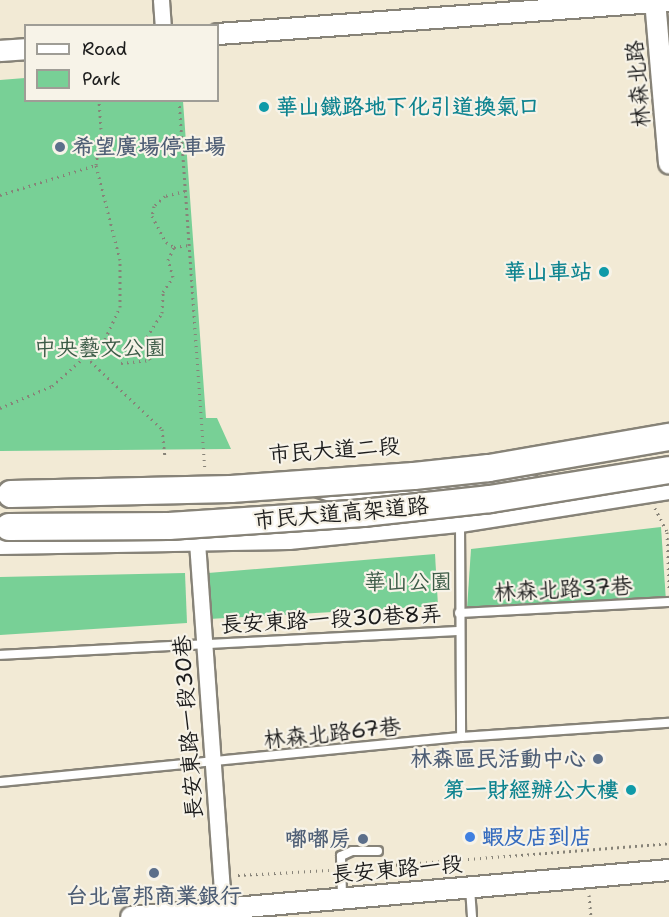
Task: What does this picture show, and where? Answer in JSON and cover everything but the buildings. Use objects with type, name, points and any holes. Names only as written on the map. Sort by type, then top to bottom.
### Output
[{"type":"highway","name":"市民大道高架道路","points":[[6,490],[231,489],[403,477],[489,468],[669,437]]},
{"type":"highway","name":"市民大道高架道路","points":[[5,536],[363,513],[525,494],[669,470]]},
{"type":"street","points":[[161,0],[163,24]]},
{"type":"street","points":[[219,34],[560,4],[660,1]]},
{"type":"street","name":"林森北路","points":[[660,1],[669,164]]},
{"type":"street","points":[[0,51],[24,49]]},
{"type":"street","name":"市民大道二段","points":[[6,490],[48,486],[207,483],[458,463],[669,430]]},
{"type":"street","points":[[87,485],[69,491],[70,534],[89,543]]},
{"type":"street","points":[[48,486],[63,492],[64,534],[48,544]]},
{"type":"street","points":[[5,536],[48,544],[289,539],[460,522],[669,489]]},
{"type":"street","name":"長安東路一段30巷","points":[[197,542],[224,913]]},
{"type":"street","name":"長安東路一段","points":[[130,917],[224,913],[342,898],[669,870]]},
{"type":"lane","points":[[271,479],[338,500],[533,479]]},
{"type":"lane","points":[[289,539],[340,518],[531,496]]},
{"type":"lane","points":[[460,522],[458,631],[461,737]]},
{"type":"lane","name":"林森北路37巷","points":[[459,613],[669,602]]},
{"type":"lane","name":"長安東路一段30巷8弄","points":[[0,655],[205,642],[458,631]]},
{"type":"lane","name":"林森北路67巷","points":[[0,782],[214,764],[461,737],[669,723]]},
{"type":"lane","points":[[342,898],[340,856],[345,852],[378,851]]},
{"type":"lane","points":[[470,886],[472,917]]},
{"type":"path","points":[[0,408],[52,386],[105,339],[120,307],[120,260],[96,165],[101,129],[99,102]]},
{"type":"path","points":[[178,102],[207,483]]},
{"type":"path","points":[[0,195],[96,165]]},
{"type":"path","points":[[174,247],[158,232],[152,216],[154,206],[165,196],[185,191]]},
{"type":"path","points":[[174,247],[189,245]]},
{"type":"path","points":[[121,363],[150,360],[147,337],[162,313],[163,292],[174,272],[168,260],[174,247]]},
{"type":"path","points":[[86,357],[162,429],[165,458]]},
{"type":"path","points":[[653,504],[667,532],[669,602]]},
{"type":"path","points":[[231,870],[241,877],[669,843]]},
{"type":"green space","name":"中央藝文公園","points":[[24,78],[24,102],[183,102],[206,418],[217,418],[231,449],[0,451],[0,80]]},
{"type":"green space","name":"華山公園","points":[[661,527],[666,601],[467,609],[471,549]]},
{"type":"green space","name":"華山公園","points":[[435,554],[438,606],[209,619],[208,573]]},
{"type":"green space","points":[[185,573],[187,623],[0,635],[0,577]]},
{"type":"place","name":"華山鐵路地下化引道換氣口","points":[[264,107]]},
{"type":"place","name":"希望廣場停車場","points":[[60,147]]},
{"type":"place","name":"華山車站","points":[[604,272]]},
{"type":"place","name":"林森區民活動中心","points":[[598,759]]},
{"type":"place","name":"第一財經辦公大樓","points":[[631,790]]},
{"type":"place","name":"蝦皮店到店","points":[[470,837]]},
{"type":"place","name":"嘟嘟房","points":[[363,839]]},
{"type":"place","name":"台北富邦商業銀行","points":[[154,873]]}]
